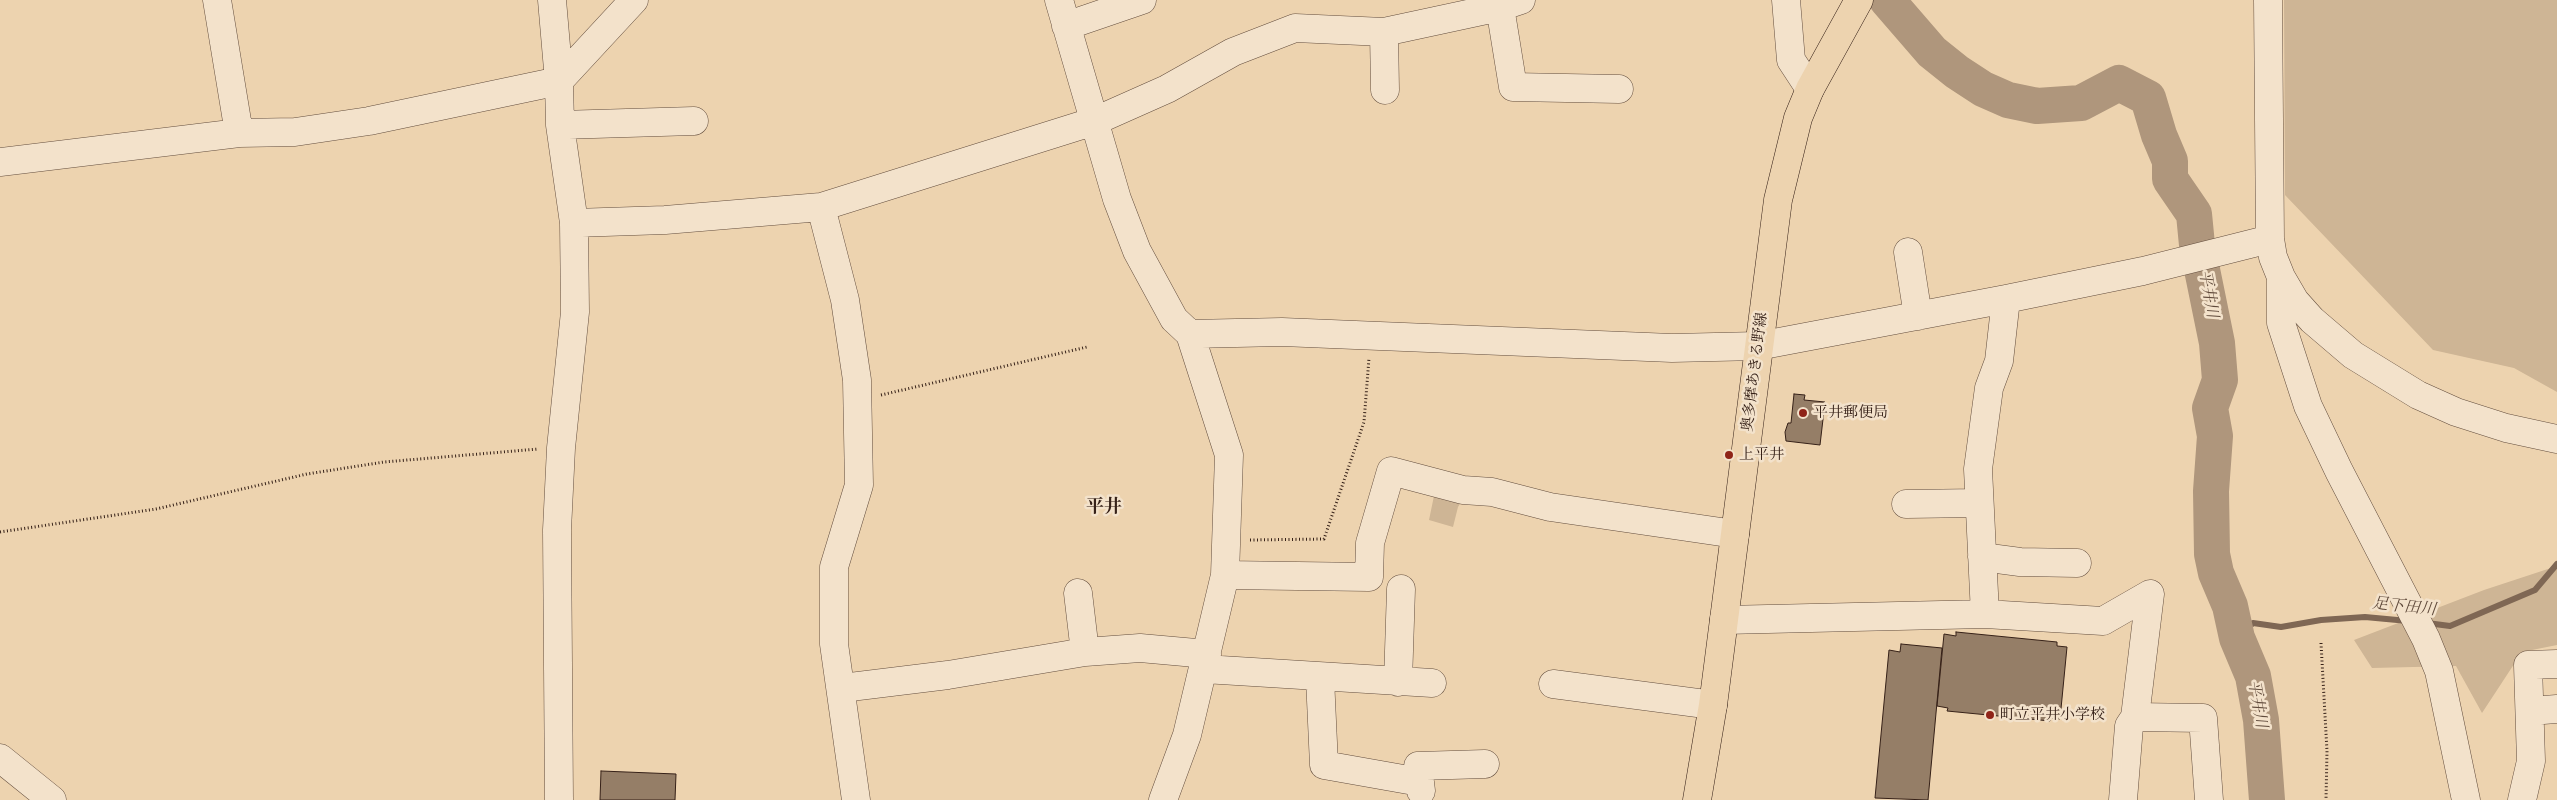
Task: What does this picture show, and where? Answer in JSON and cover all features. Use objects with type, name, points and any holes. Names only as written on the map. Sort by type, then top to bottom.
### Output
[{"type":"main road","name":"奥多摩あきる野線","points":[[1697,800],[1713,705],[1778,200],[1795,126],[1810,88],[1854,8]]},
{"type":"street","points":[[217,0],[240,133]]},
{"type":"street","points":[[552,0],[559,81],[560,125],[574,223],[574,312],[561,448],[557,530],[560,800]]},
{"type":"street","points":[[0,162],[240,133],[295,132],[369,121],[559,81],[634,0]]},
{"type":"street","points":[[1059,0],[1117,199],[1137,251],[1174,319],[1190,334],[1230,455],[1225,575],[1186,736],[1163,800]]},
{"type":"street","points":[[1066,26],[1142,0]]},
{"type":"street","points":[[1786,0],[1791,60],[1810,88]]},
{"type":"street","points":[[2268,0],[2270,239],[2281,277],[2295,301],[2312,320],[2353,355],[2382,374],[2456,412],[2506,428],[2557,439]]},
{"type":"street","points":[[574,223],[665,220],[821,207],[1095,121],[1167,88],[1234,52],[1294,28],[1384,32],[1511,4],[1513,87],[1619,88]]},
{"type":"street","points":[[1384,32],[1385,90]]},
{"type":"street","points":[[560,125],[694,121]]},
{"type":"street","points":[[821,207],[845,300],[857,380],[859,485],[834,567],[834,644],[842,688],[856,800]]},
{"type":"street","points":[[1190,334],[1282,332],[1672,348],[1758,346],[2143,271],[2270,239]]},
{"type":"street","points":[[1908,252],[1918,316]]},
{"type":"street","points":[[2281,277],[2281,323],[2308,406],[2338,471],[2426,639],[2440,671],[2466,800]]},
{"type":"street","points":[[1985,614],[1978,502],[1978,469],[1988,397],[1999,361],[2006,299]]},
{"type":"street","points":[[1225,575],[1369,577],[1370,543],[1392,471],[1462,490],[1492,492],[1550,507],[1735,534]]},
{"type":"street","points":[[1906,504],[1978,502]]},
{"type":"street","points":[[1982,558],[2020,562],[2077,563]]},
{"type":"street","points":[[1398,682],[1401,589]]},
{"type":"street","points":[[1078,593],[1085,652]]},
{"type":"street","points":[[1724,620],[1985,614],[2103,621],[2150,594],[2135,717],[2129,726],[2123,800]]},
{"type":"street","points":[[842,688],[948,675],[1085,652],[1140,648],[1205,661],[1320,678],[1432,683]]},
{"type":"street","points":[[2522,800],[2531,762],[2528,665],[2557,664]]},
{"type":"street","points":[[1320,678],[1324,765],[1421,791],[1418,766],[1485,764]]},
{"type":"street","points":[[1553,684],[1713,705]]},
{"type":"street","points":[[2530,711],[2557,709]]},
{"type":"street","points":[[2135,717],[2203,718],[2209,800]]},
{"type":"street","points":[[0,758],[52,800]]},
{"type":"path","points":[[1226,540],[1324,539],[1364,422],[1371,335]]},
{"type":"path","points":[[874,397],[1087,348]]},
{"type":"path","points":[[0,532],[156,509],[306,474],[384,462],[561,448]]},
{"type":"path","points":[[2321,643],[2327,751],[2326,800]]},
{"type":"shaded area","points":[[2284,0],[2557,0],[2557,392],[2514,368],[2433,350],[2285,195]]},
{"type":"shaded area","points":[[1435,491],[1463,499],[1458,507],[1453,527],[1429,520]]},
{"type":"shaded area","points":[[2557,566],[2557,645],[2522,652],[2482,713],[2456,666],[2372,668],[2354,640],[2484,590]]},
{"type":"building","points":[[1794,394],[1805,395],[1804,400],[1825,402],[1820,445],[1786,441],[1785,432],[1788,423],[1791,423]]},
{"type":"building","points":[[1956,632],[2057,642],[2057,646],[2067,647],[2060,719],[2050,718],[2050,721],[1947,711],[1948,708],[1937,706],[1944,634],[1956,636]]},
{"type":"building","points":[[1901,644],[1942,648],[1928,800],[1875,798],[1889,650],[1900,652]]},
{"type":"building","points":[[601,771],[676,774],[675,800],[600,800]]},
{"type":"waterway","name":"平井川","points":[[1887,0],[1932,52],[1957,72],[1983,89],[2008,100],[2037,106],[2081,103],[2119,83],[2148,98],[2159,135],[2170,161],[2170,179],[2194,214],[2197,245],[2217,343],[2220,380],[2210,408],[2215,436],[2211,491],[2212,554],[2216,573],[2230,606],[2237,638],[2253,676],[2261,720],[2267,800]]},
{"type":"waterway","name":"足下田川","points":[[2427,623],[2450,626],[2535,590],[2557,564]]},
{"type":"waterway","name":"足下田川","points":[[2237,638],[2253,623],[2281,627],[2321,620],[2365,617],[2408,621]]},
{"type":"place","name":"平井郵便局","points":[[1803,413]]},
{"type":"place","name":"上平井","points":[[1729,455]]},
{"type":"place","name":"町立平井小学校","points":[[1990,715]]},
{"type":"district","name":"平井","points":[[1104,507]]}]
